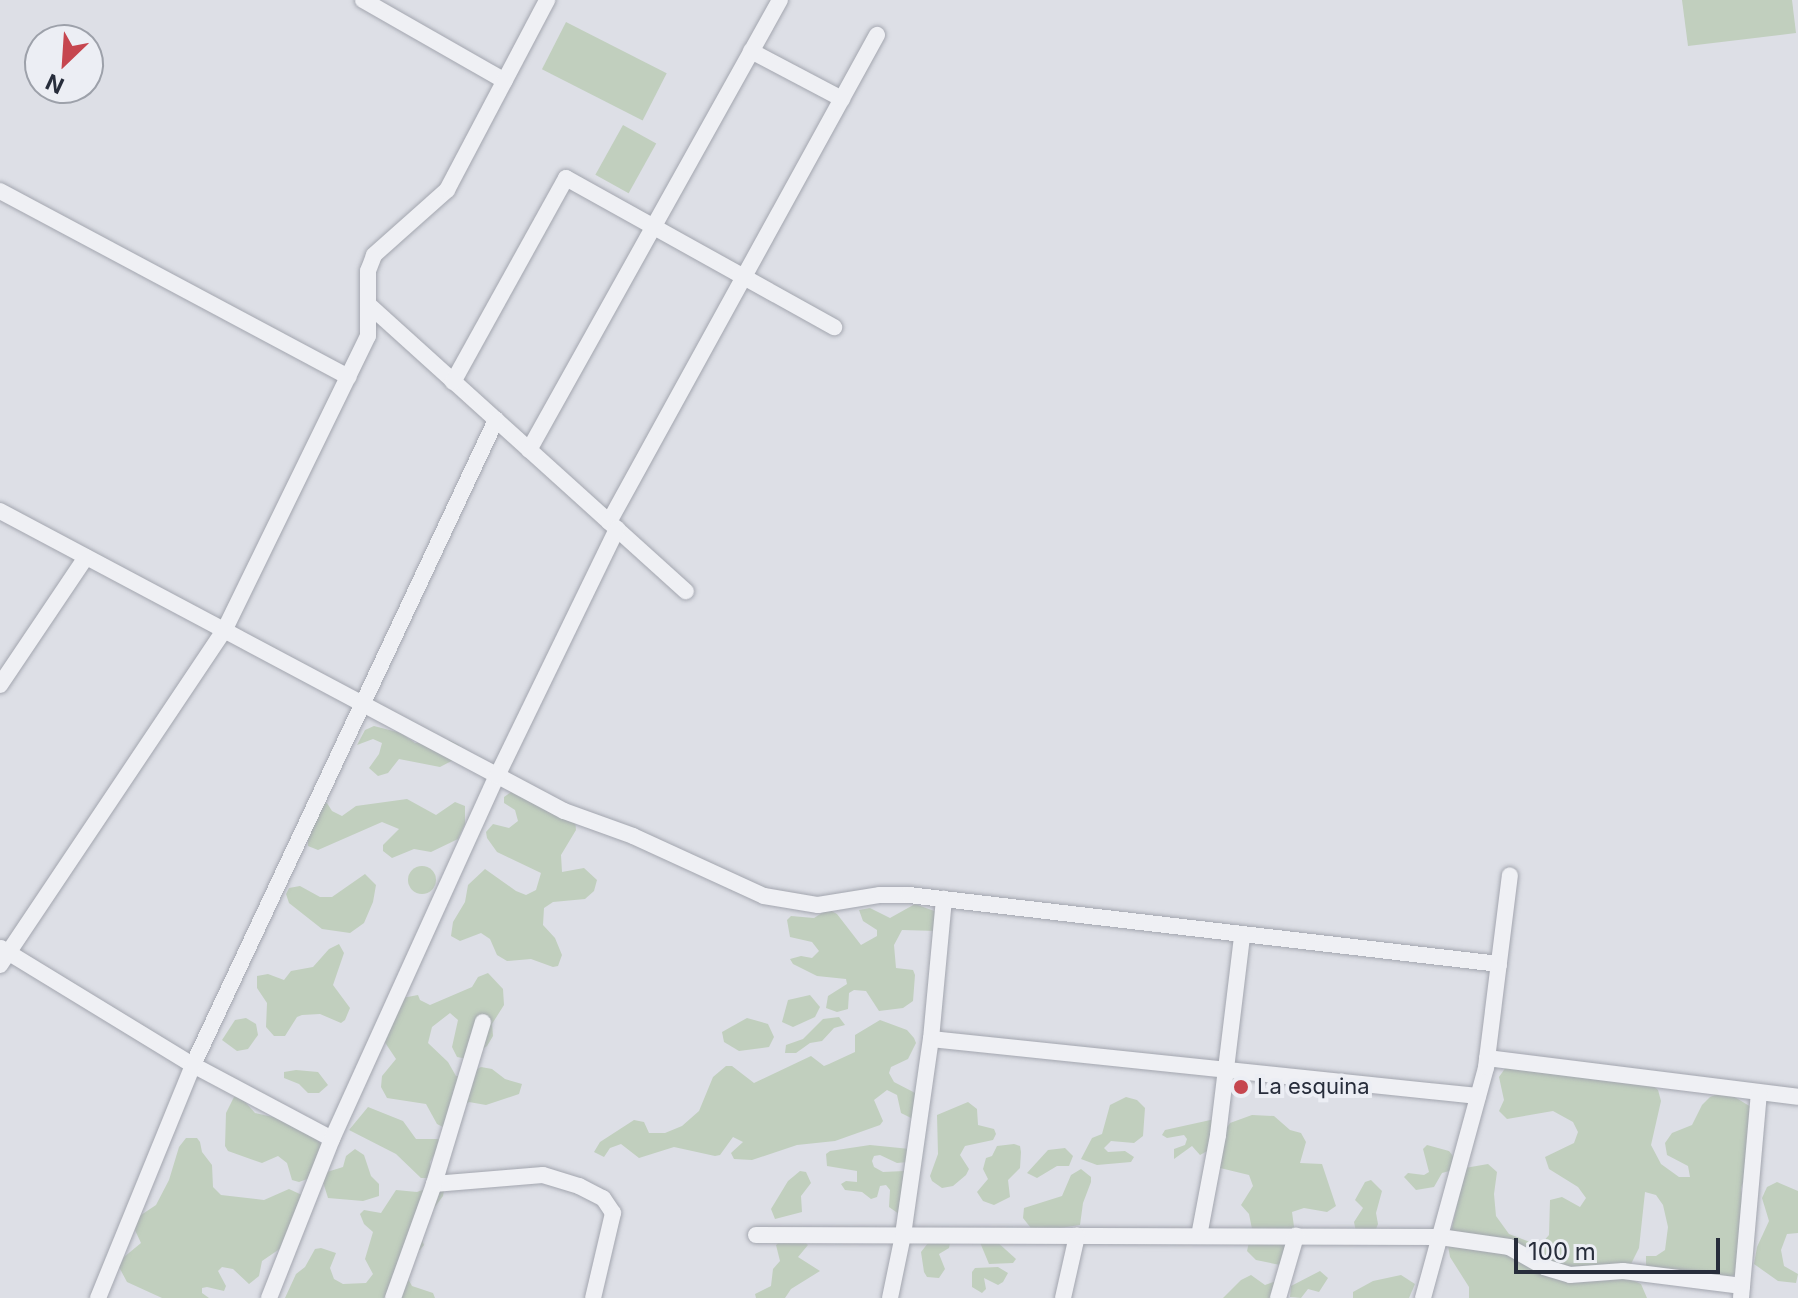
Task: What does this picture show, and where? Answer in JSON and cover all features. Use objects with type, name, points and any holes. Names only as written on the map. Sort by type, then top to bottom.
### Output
[{"type":"street","points":[[363,0],[505,81]]},
{"type":"street","points":[[332,1139],[193,1065],[3,955],[224,631],[371,329],[368,271],[374,255],[447,190],[547,0]]},
{"type":"street","points":[[529,450],[780,0]]},
{"type":"street","points":[[269,1298],[332,1139],[613,526],[744,277],[877,35]]},
{"type":"street","points":[[751,51],[842,99]]},
{"type":"street","points":[[453,382],[566,178],[834,327]]},
{"type":"street","points":[[0,191],[349,377]]},
{"type":"street","points":[[369,305],[686,591]]},
{"type":"street","points":[[98,1298],[193,1065],[496,420]]},
{"type":"street","points":[[0,511],[564,811],[633,836],[764,896],[818,905],[880,895],[944,899],[1499,964]]},
{"type":"street","points":[[0,685],[86,557]]},
{"type":"street","points":[[1423,1298],[1487,1058],[1510,875]]},
{"type":"street","points":[[890,1298],[903,1235],[931,1039],[944,899]]},
{"type":"street","points":[[1199,1236],[1228,1069],[1242,936]]},
{"type":"street","points":[[393,1298],[434,1184],[483,1022]]},
{"type":"street","points":[[931,1039],[1478,1096]]},
{"type":"street","points":[[1487,1058],[1798,1097]]},
{"type":"street","points":[[756,1235],[1440,1237],[1509,1247],[1544,1267],[1570,1275],[1592,1276],[1623,1271],[1742,1292],[1759,1093]]},
{"type":"street","points":[[434,1184],[543,1175],[579,1186],[603,1198],[613,1213],[593,1298]]},
{"type":"street","points":[[1063,1298],[1077,1236]]},
{"type":"street","points":[[1278,1298],[1296,1236]]},
{"type":"green space","points":[[1682,0],[1792,0],[1796,33],[1688,46]]},
{"type":"green space","points":[[566,22],[667,73],[643,121],[542,69]]},
{"type":"green space","points":[[623,125],[656,143],[629,193],[595,175]]},
{"type":"green space","points":[[374,726],[401,733],[415,743],[449,740],[459,745],[461,756],[440,767],[399,759],[388,773],[378,776],[369,768],[379,754],[382,743],[373,739],[357,745],[365,730]]},
{"type":"green space","points":[[514,790],[575,818],[576,830],[561,855],[562,872],[584,868],[597,880],[594,891],[585,899],[553,902],[544,908],[543,925],[555,938],[562,955],[558,966],[531,959],[507,961],[497,955],[490,939],[481,933],[460,941],[451,936],[453,922],[465,902],[468,885],[485,869],[516,891],[526,895],[536,890],[541,873],[497,852],[487,838],[486,832],[493,824],[509,828],[518,821],[515,810],[504,803],[504,797]]},
{"type":"green space","points":[[407,799],[436,815],[455,802],[465,806],[465,824],[458,839],[431,852],[414,849],[392,858],[383,851],[383,845],[399,829],[382,822],[318,850],[308,846],[308,836],[321,804],[327,803],[332,811],[342,816],[356,806]]},
{"type":"green space","points":[[422,866],[432,870],[436,880],[432,890],[422,894],[412,890],[408,880],[412,870]]},
{"type":"green space","points":[[365,874],[376,885],[373,902],[364,923],[350,933],[322,929],[289,903],[286,894],[289,888],[300,886],[320,897],[332,897]]},
{"type":"green space","points":[[915,904],[937,912],[937,931],[902,930],[894,945],[896,968],[913,970],[915,975],[913,1001],[903,1008],[879,1011],[866,991],[854,990],[849,993],[848,1009],[837,1012],[826,1008],[828,996],[847,984],[846,979],[817,976],[793,964],[790,959],[801,956],[812,958],[819,951],[812,942],[790,937],[787,920],[791,916],[814,918],[828,909],[837,914],[861,945],[877,936],[877,930],[863,921],[859,910],[870,908],[890,918]]},
{"type":"green space","points":[[339,944],[344,953],[333,985],[350,1008],[345,1020],[341,1023],[320,1014],[302,1015],[297,1017],[285,1036],[274,1036],[266,1027],[267,1003],[257,988],[257,976],[268,974],[284,980],[291,971],[313,967],[329,949]]},
{"type":"green space","points":[[488,973],[503,989],[504,1005],[492,1024],[493,1036],[487,1046],[468,1059],[457,1057],[452,1047],[458,1020],[450,1013],[432,1027],[428,1043],[448,1062],[456,1076],[461,1077],[481,1067],[492,1069],[505,1079],[522,1084],[519,1094],[486,1105],[469,1102],[460,1108],[449,1126],[443,1127],[437,1124],[426,1104],[387,1098],[381,1087],[382,1076],[396,1059],[378,1032],[402,998],[418,995],[420,1000],[430,1005],[472,987],[478,977]]},
{"type":"green space","points":[[810,995],[820,1007],[815,1017],[793,1027],[782,1022],[788,1000]]},
{"type":"green space","points":[[839,1017],[845,1025],[834,1028],[822,1041],[810,1043],[796,1053],[785,1053],[786,1045],[803,1039],[823,1019]]},
{"type":"green space","points":[[246,1018],[256,1024],[258,1035],[248,1049],[237,1051],[222,1040],[235,1020]]},
{"type":"green space","points":[[747,1018],[768,1024],[774,1037],[769,1047],[739,1051],[724,1042],[722,1032]]},
{"type":"green space","points":[[880,1020],[907,1030],[916,1043],[908,1059],[891,1067],[889,1073],[894,1082],[919,1095],[916,1116],[911,1118],[901,1113],[897,1095],[887,1090],[874,1100],[883,1121],[880,1125],[835,1141],[797,1145],[752,1160],[734,1159],[731,1153],[743,1142],[733,1137],[720,1155],[715,1156],[674,1147],[639,1158],[621,1144],[610,1148],[604,1157],[594,1152],[600,1142],[634,1120],[644,1122],[649,1133],[665,1133],[682,1126],[699,1111],[713,1077],[726,1066],[732,1066],[754,1083],[811,1056],[824,1066],[855,1052],[855,1035]]},
{"type":"green space","points":[[1506,1067],[1650,1083],[1658,1090],[1661,1101],[1651,1145],[1661,1164],[1679,1177],[1690,1177],[1688,1166],[1667,1155],[1665,1143],[1672,1133],[1692,1125],[1702,1105],[1710,1097],[1721,1093],[1751,1107],[1752,1157],[1741,1188],[1743,1221],[1737,1274],[1726,1278],[1646,1267],[1646,1256],[1656,1256],[1665,1250],[1668,1227],[1663,1205],[1656,1195],[1645,1192],[1639,1248],[1629,1268],[1630,1279],[1641,1284],[1647,1298],[1469,1298],[1469,1287],[1450,1257],[1448,1246],[1465,1168],[1488,1164],[1497,1172],[1494,1194],[1496,1216],[1509,1234],[1530,1242],[1541,1244],[1549,1235],[1550,1200],[1562,1197],[1580,1207],[1586,1198],[1578,1187],[1549,1169],[1545,1157],[1574,1143],[1578,1132],[1573,1122],[1553,1111],[1507,1119],[1499,1111],[1504,1100],[1499,1077]]},
{"type":"green space","points":[[284,1072],[318,1072],[328,1085],[319,1093],[308,1093],[299,1084],[284,1078]]},
{"type":"green space","points":[[240,1096],[255,1113],[291,1121],[306,1129],[322,1145],[310,1178],[299,1182],[292,1180],[287,1163],[278,1156],[262,1163],[228,1151],[225,1146],[226,1113],[234,1097]]},
{"type":"green space","points":[[1126,1097],[1137,1100],[1145,1108],[1143,1136],[1134,1143],[1111,1141],[1104,1148],[1108,1152],[1125,1151],[1134,1157],[1131,1162],[1097,1165],[1081,1159],[1092,1138],[1102,1134],[1110,1105]]},
{"type":"green space","points":[[968,1102],[977,1109],[978,1125],[994,1129],[996,1134],[993,1140],[965,1146],[960,1155],[969,1169],[966,1175],[953,1186],[942,1188],[930,1176],[938,1154],[937,1115]]},
{"type":"green space","points":[[368,1107],[403,1121],[416,1139],[438,1139],[441,1143],[430,1162],[431,1178],[421,1178],[396,1154],[349,1130]]},
{"type":"green space","points":[[1252,1115],[1274,1116],[1290,1130],[1301,1133],[1306,1142],[1300,1163],[1322,1164],[1336,1206],[1327,1212],[1304,1208],[1292,1212],[1295,1234],[1280,1265],[1256,1260],[1247,1251],[1252,1229],[1249,1214],[1241,1205],[1253,1186],[1249,1175],[1216,1167],[1223,1133],[1230,1123]]},
{"type":"green space","points":[[1215,1119],[1211,1149],[1200,1155],[1192,1146],[1174,1159],[1174,1149],[1185,1145],[1187,1139],[1184,1135],[1167,1138],[1162,1135],[1165,1130]]},
{"type":"green space","points":[[186,1138],[197,1138],[200,1142],[202,1152],[212,1165],[213,1187],[221,1195],[264,1200],[289,1189],[304,1196],[281,1248],[262,1261],[259,1276],[249,1284],[233,1269],[222,1267],[218,1271],[226,1286],[224,1291],[207,1287],[202,1288],[202,1293],[209,1298],[162,1298],[127,1282],[119,1267],[124,1257],[141,1243],[134,1228],[138,1217],[156,1205],[169,1180],[179,1147]]},
{"type":"green space","points":[[870,1145],[910,1149],[908,1162],[897,1163],[880,1155],[874,1156],[872,1161],[874,1167],[883,1172],[904,1171],[899,1214],[889,1207],[890,1190],[886,1185],[880,1186],[877,1197],[871,1199],[862,1192],[845,1190],[841,1184],[857,1182],[857,1171],[827,1166],[826,1154],[830,1151]]},
{"type":"green space","points":[[1427,1145],[1449,1151],[1456,1160],[1453,1170],[1442,1173],[1434,1187],[1416,1190],[1404,1177],[1408,1173],[1424,1175],[1429,1172],[1423,1149]]},
{"type":"green space","points":[[997,1146],[1020,1146],[1020,1168],[1008,1180],[1010,1197],[994,1205],[983,1201],[977,1192],[988,1179],[983,1169],[986,1158],[992,1156]]},
{"type":"green space","points":[[1065,1148],[1073,1156],[1069,1166],[1057,1166],[1037,1178],[1027,1173],[1048,1150]]},
{"type":"green space","points":[[355,1149],[364,1155],[371,1176],[379,1184],[379,1196],[363,1201],[328,1198],[323,1182],[327,1172],[343,1167],[346,1156]]},
{"type":"green space","points":[[1081,1169],[1091,1177],[1091,1182],[1083,1203],[1080,1225],[1034,1232],[1023,1218],[1024,1208],[1062,1196],[1071,1175]]},
{"type":"green space","points":[[800,1171],[806,1172],[811,1183],[801,1196],[802,1212],[775,1219],[771,1209],[788,1181]]},
{"type":"green space","points":[[1371,1180],[1382,1191],[1376,1213],[1378,1224],[1376,1229],[1356,1232],[1354,1222],[1363,1208],[1355,1200],[1365,1182]]},
{"type":"green space","points":[[1777,1182],[1798,1191],[1798,1233],[1787,1234],[1781,1250],[1784,1266],[1798,1274],[1796,1283],[1778,1281],[1754,1264],[1757,1247],[1769,1221],[1762,1198],[1767,1187]]},
{"type":"green space","points":[[434,1186],[444,1191],[443,1196],[418,1230],[424,1245],[420,1250],[408,1251],[407,1277],[412,1286],[433,1293],[435,1298],[285,1298],[296,1274],[305,1267],[315,1249],[336,1253],[330,1268],[334,1279],[343,1284],[366,1283],[373,1274],[365,1259],[373,1232],[364,1224],[360,1214],[364,1210],[381,1213],[396,1190],[417,1192]]},
{"type":"green space","points":[[979,1240],[995,1240],[1016,1259],[1013,1263],[989,1264]]},
{"type":"green space","points":[[781,1241],[804,1241],[808,1245],[798,1257],[820,1271],[791,1289],[785,1298],[756,1298],[755,1294],[771,1286],[773,1269],[780,1261],[776,1245]]},
{"type":"green space","points":[[928,1243],[950,1243],[949,1248],[939,1254],[945,1269],[939,1278],[927,1277],[924,1272],[921,1252]]},
{"type":"green space","points":[[998,1267],[1008,1273],[1003,1282],[998,1285],[984,1278],[986,1289],[982,1293],[972,1287],[975,1268]]},
{"type":"green space","points":[[1320,1271],[1328,1278],[1319,1292],[1308,1289],[1301,1298],[1290,1297],[1291,1286]]},
{"type":"green space","points":[[1251,1275],[1265,1285],[1276,1281],[1274,1298],[1223,1298],[1241,1280]]},
{"type":"green space","points":[[1401,1275],[1415,1284],[1409,1298],[1353,1298],[1353,1292],[1373,1281]]},
{"type":"place","name":"La esquina","points":[[1241,1087]]}]
